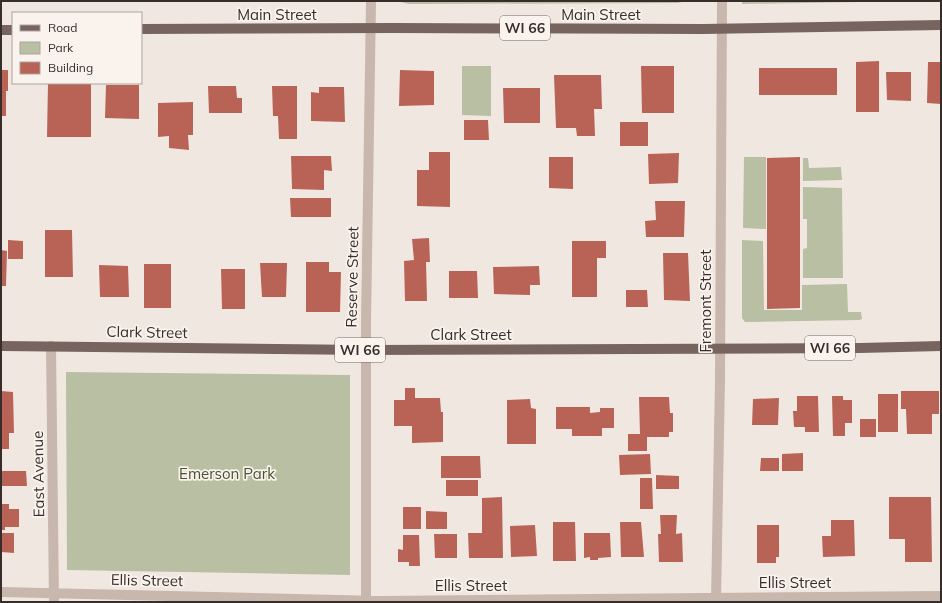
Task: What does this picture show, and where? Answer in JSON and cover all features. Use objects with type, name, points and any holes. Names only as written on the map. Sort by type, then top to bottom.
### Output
[{"type":"main road","name":"Main Street","points":[[142,30],[371,28],[722,29],[941,25]]},
{"type":"main road","points":[[1,30],[12,30]]},
{"type":"main road","name":"Clark Street","points":[[1,346],[366,350],[941,346]]},
{"type":"street","name":"Reserve Street","points":[[366,601],[366,350],[371,1]]},
{"type":"street","name":"Fremont Street","points":[[716,600],[720,348],[722,1]]},
{"type":"street","name":"East Avenue","points":[[51,346],[54,598]]},
{"type":"street","name":"Ellis Street","points":[[1,592],[54,598],[366,601],[899,599],[941,596]]},
{"type":"green space","points":[[396,1],[685,1],[678,3],[409,4]]},
{"type":"green space","points":[[742,1],[859,1],[859,2],[742,4]]},
{"type":"green space","points":[[462,66],[491,66],[491,116],[462,115]]},
{"type":"green space","points":[[744,157],[766,157],[766,229],[743,228]]},
{"type":"green space","points":[[803,158],[808,158],[809,168],[841,167],[842,180],[803,181]]},
{"type":"green space","points":[[803,187],[842,188],[843,278],[803,278],[803,249],[807,248],[807,219],[803,219]]},
{"type":"green space","points":[[742,240],[763,241],[764,310],[802,310],[802,285],[847,284],[848,312],[861,312],[862,319],[745,322],[742,318]]},
{"type":"green space","name":"Emerson Park","points":[[66,372],[350,375],[350,575],[67,570]]},
{"type":"building","points":[[879,61],[879,112],[856,112],[856,62]]},
{"type":"building","points":[[928,62],[941,62],[941,104],[927,103]]},
{"type":"building","points":[[641,66],[674,66],[674,113],[642,113]]},
{"type":"building","points":[[759,68],[837,68],[837,95],[759,95]]},
{"type":"building","points":[[1,70],[8,70],[6,116],[1,116]]},
{"type":"building","points":[[400,70],[434,71],[434,105],[399,106]]},
{"type":"building","points":[[886,72],[911,72],[911,101],[887,100]]},
{"type":"building","points":[[554,75],[601,75],[602,109],[594,109],[595,136],[577,136],[576,128],[556,128]]},
{"type":"building","points":[[48,84],[91,84],[91,137],[47,137]]},
{"type":"building","points":[[106,85],[139,85],[139,119],[105,118]]},
{"type":"building","points":[[208,86],[236,86],[237,98],[242,98],[242,113],[209,113]]},
{"type":"building","points":[[272,86],[297,86],[297,139],[279,139],[278,116],[273,116]]},
{"type":"building","points":[[319,87],[344,87],[345,122],[311,121],[311,92],[319,93]]},
{"type":"building","points":[[503,88],[540,88],[540,123],[504,123]]},
{"type":"building","points":[[193,102],[193,135],[188,135],[189,150],[169,148],[169,136],[158,137],[158,103]]},
{"type":"building","points":[[464,120],[488,120],[489,140],[464,140]]},
{"type":"building","points":[[620,122],[648,122],[648,146],[620,146]]},
{"type":"building","points":[[429,152],[450,152],[450,207],[417,206],[417,170],[429,170]]},
{"type":"building","points":[[679,153],[678,183],[649,184],[648,154]]},
{"type":"building","points":[[291,156],[331,156],[332,171],[324,170],[324,190],[292,189]]},
{"type":"building","points":[[549,157],[573,157],[573,189],[549,188]]},
{"type":"building","points":[[800,157],[800,308],[767,309],[767,158]]},
{"type":"building","points":[[290,198],[331,198],[331,217],[291,217]]},
{"type":"building","points":[[655,201],[685,201],[684,237],[646,237],[645,221],[656,220]]},
{"type":"building","points":[[45,230],[72,230],[73,277],[45,277]]},
{"type":"building","points":[[429,238],[430,262],[426,262],[427,301],[405,301],[404,261],[414,260],[412,239]]},
{"type":"building","points":[[8,240],[23,241],[23,259],[8,259]]},
{"type":"building","points":[[572,241],[606,241],[606,258],[597,258],[597,297],[572,297]]},
{"type":"building","points":[[1,250],[7,251],[6,286],[1,286]]},
{"type":"building","points":[[663,253],[688,253],[690,301],[664,300]]},
{"type":"building","points":[[306,262],[329,262],[329,272],[341,272],[340,312],[306,312]]},
{"type":"building","points":[[260,263],[287,263],[286,297],[262,297]]},
{"type":"building","points":[[144,264],[171,264],[171,308],[144,308]]},
{"type":"building","points":[[99,265],[128,266],[129,297],[100,297]]},
{"type":"building","points":[[539,266],[540,285],[530,285],[530,295],[494,294],[493,267]]},
{"type":"building","points":[[221,269],[245,269],[245,309],[222,309]]},
{"type":"building","points":[[449,271],[477,271],[478,298],[449,298]]},
{"type":"building","points":[[626,290],[647,290],[648,307],[626,307]]},
{"type":"building","points":[[405,388],[415,388],[415,398],[440,398],[441,412],[443,412],[443,442],[412,443],[412,426],[394,426],[394,400],[405,400]]},
{"type":"building","points":[[1,391],[13,392],[14,433],[9,433],[9,449],[1,449]]},
{"type":"building","points":[[901,391],[939,391],[939,414],[932,414],[932,434],[907,434],[906,409],[901,409]]},
{"type":"building","points":[[878,394],[898,394],[898,432],[878,432]]},
{"type":"building","points":[[797,396],[818,396],[819,432],[805,432],[805,427],[794,427],[793,411],[797,411]]},
{"type":"building","points":[[832,396],[843,396],[843,400],[852,400],[852,423],[845,423],[845,436],[833,436]]},
{"type":"building","points":[[639,397],[669,397],[670,413],[673,413],[673,432],[669,432],[669,437],[647,437],[647,451],[628,451],[628,434],[640,434]]},
{"type":"building","points":[[779,398],[778,425],[752,425],[753,399]]},
{"type":"building","points":[[530,399],[531,408],[536,409],[536,444],[507,444],[507,400]]},
{"type":"building","points":[[556,407],[590,407],[590,413],[600,412],[600,408],[614,408],[614,428],[602,428],[602,436],[572,436],[572,429],[556,429]]},
{"type":"building","points":[[860,419],[876,419],[876,437],[860,437]]},
{"type":"building","points":[[803,453],[803,471],[782,471],[782,454]]},
{"type":"building","points":[[650,454],[651,474],[620,475],[619,455]]},
{"type":"building","points":[[441,456],[480,456],[481,478],[441,478]]},
{"type":"building","points":[[761,458],[779,458],[779,471],[760,471]]},
{"type":"building","points":[[1,471],[26,471],[27,486],[1,486]]},
{"type":"building","points":[[656,475],[679,476],[679,489],[656,489]]},
{"type":"building","points":[[640,478],[652,478],[653,509],[640,509]]},
{"type":"building","points":[[446,480],[478,480],[478,496],[446,496]]},
{"type":"building","points":[[502,497],[503,558],[469,558],[468,533],[482,533],[482,498]]},
{"type":"building","points":[[889,497],[931,497],[932,562],[905,562],[905,539],[889,539]]},
{"type":"building","points":[[1,504],[9,504],[9,509],[19,509],[19,527],[5,527],[5,530],[1,530]]},
{"type":"building","points":[[403,507],[421,507],[421,529],[403,529]]},
{"type":"building","points":[[426,511],[447,512],[447,529],[426,529]]},
{"type":"building","points":[[660,515],[677,515],[676,534],[682,533],[683,562],[659,562],[658,534],[661,534]]},
{"type":"building","points":[[831,520],[854,520],[855,556],[823,557],[822,536],[831,536]]},
{"type":"building","points":[[553,522],[575,522],[576,561],[553,561]]},
{"type":"building","points":[[620,522],[641,522],[644,557],[621,557]]},
{"type":"building","points":[[535,525],[537,556],[511,557],[510,526]]},
{"type":"building","points":[[757,525],[779,525],[779,557],[776,557],[776,563],[757,563]]},
{"type":"building","points":[[1,533],[14,533],[14,553],[1,552]]},
{"type":"building","points":[[584,533],[610,533],[611,557],[598,558],[598,560],[590,560],[590,557],[584,558]]},
{"type":"building","points":[[434,534],[457,534],[457,558],[435,558]]},
{"type":"building","points":[[403,535],[419,535],[420,566],[409,566],[409,562],[398,562],[398,549],[403,550]]}]
